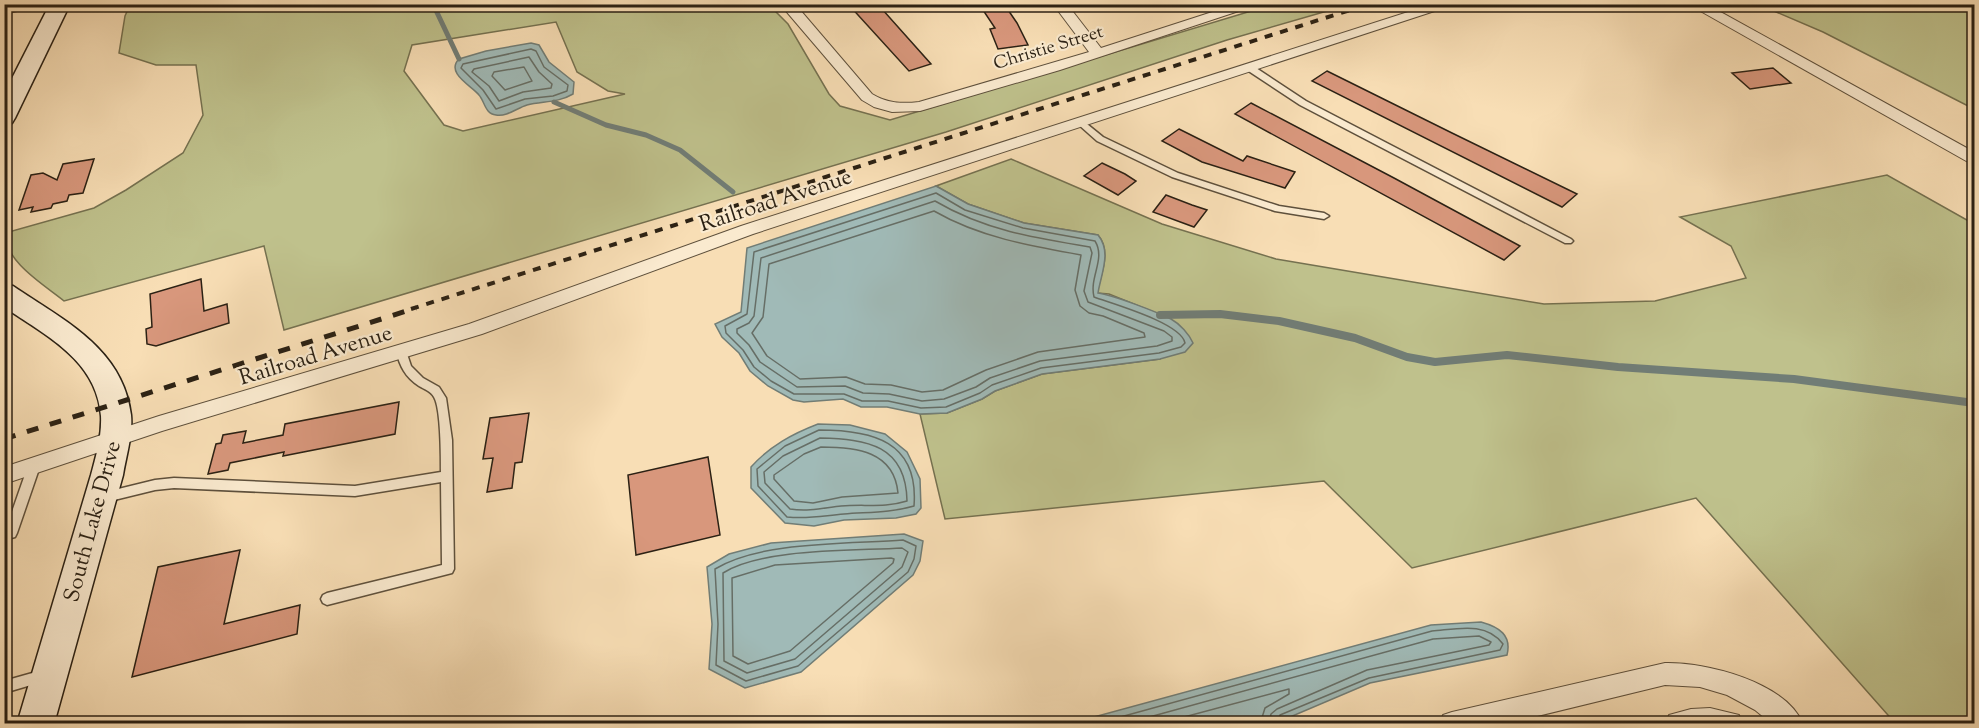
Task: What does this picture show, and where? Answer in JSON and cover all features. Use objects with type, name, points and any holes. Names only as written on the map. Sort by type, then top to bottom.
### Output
[{"type":"main road","points":[[8,106],[60,4]]},
{"type":"main road","name":"South Lake Drive","points":[[4,293],[78,344],[98,364],[114,403],[116,438],[35,723]]},
{"type":"street","points":[[4,9],[24,4]]},
{"type":"street","name":"Christie Street","points":[[787,4],[867,97],[888,107],[920,106],[1055,68],[1254,4]]},
{"type":"street","points":[[1060,4],[1097,53]]},
{"type":"street","name":"Railroad Avenue","points":[[4,476],[116,438],[476,329],[747,230],[1449,4]]},
{"type":"street","points":[[1695,4],[1974,158]]},
{"type":"street","points":[[1452,723],[1665,674],[1679,673],[1708,676],[1728,683],[1768,705],[1791,723]]},
{"type":"street","points":[[1678,723],[1696,719],[1713,719],[1730,723]]},
{"type":"lane","points":[[1250,68],[1303,103],[1568,241]]},
{"type":"lane","points":[[1082,123],[1100,139],[1175,175],[1278,209],[1324,216]]},
{"type":"lane","points":[[327,599],[448,569],[446,440],[441,398],[435,390],[419,381],[406,368],[401,351]]},
{"type":"lane","points":[[4,535],[11,533],[34,466]]},
{"type":"lane","points":[[100,498],[154,485],[174,483],[355,491],[447,476]]},
{"type":"lane","points":[[4,687],[48,675]]},
{"type":"green space","points":[[1955,4],[1974,12],[1974,109],[1823,32],[1760,5]]},
{"type":"green space","points":[[130,5],[769,5],[788,24],[829,94],[840,106],[890,120],[1271,5],[1348,5],[1227,40],[946,132],[284,330],[264,246],[64,301],[36,280],[11,253],[5,233],[94,208],[126,190],[183,153],[203,115],[196,65],[156,65],[119,53],[125,16]],"holes":[[[556,22],[577,72],[608,91],[625,94],[463,131],[444,125],[404,71],[412,45]]]},
{"type":"green space","points":[[1011,159],[1162,224],[1276,259],[1544,304],[1655,301],[1746,278],[1731,246],[1680,217],[1887,175],[1974,224],[1974,723],[1895,723],[1696,498],[1412,568],[1324,481],[945,519],[920,414],[947,413],[982,399],[995,391],[1042,374],[1160,359],[1171,319],[1109,294],[1097,293],[1105,255],[1098,235],[1024,223],[968,204],[936,186]]},
{"type":"water","points":[[531,43],[539,45],[549,62],[574,82],[573,94],[556,100],[527,105],[504,115],[492,114],[487,110],[479,95],[457,74],[456,64],[459,59],[486,51]]},
{"type":"water","points":[[936,186],[968,204],[1024,223],[1098,235],[1105,256],[1098,293],[1135,304],[1171,319],[1184,330],[1193,343],[1185,352],[1160,359],[1042,374],[995,391],[982,399],[947,413],[920,414],[887,407],[861,407],[843,399],[804,402],[793,400],[768,386],[750,371],[739,353],[722,337],[715,324],[741,312],[747,248]]},
{"type":"water","points":[[818,424],[850,425],[885,434],[907,452],[920,479],[921,508],[916,514],[896,518],[844,520],[814,526],[785,523],[751,488],[751,467],[782,441]]},
{"type":"water","points":[[904,534],[923,541],[920,561],[913,575],[801,672],[745,688],[709,669],[712,624],[707,567],[729,554],[771,543]]},
{"type":"water","points":[[1481,622],[1503,633],[1508,642],[1507,655],[1370,683],[1276,723],[1072,723],[1431,625]]},
{"type":"building","points":[[848,4],[876,4],[931,64],[909,71]]},
{"type":"building","points":[[979,4],[1004,4],[1028,45],[998,49],[990,29],[995,28]]},
{"type":"building","points":[[1773,68],[1791,83],[1750,89],[1732,73]]},
{"type":"building","points":[[1327,71],[1577,194],[1562,207],[1312,81]]},
{"type":"building","points":[[1251,103],[1520,246],[1504,260],[1235,114]]},
{"type":"building","points":[[1179,129],[1243,161],[1247,156],[1295,172],[1285,188],[1202,162],[1162,141]]},
{"type":"building","points":[[94,159],[83,193],[69,195],[67,201],[53,204],[51,208],[31,212],[33,207],[19,210],[31,175],[43,173],[57,180],[63,164]]},
{"type":"building","points":[[1102,163],[1136,181],[1118,195],[1084,176]]},
{"type":"building","points":[[1166,195],[1207,210],[1194,227],[1153,212]]},
{"type":"building","points":[[201,279],[204,311],[227,304],[229,323],[156,346],[147,344],[146,329],[152,327],[150,294]]},
{"type":"building","points":[[399,402],[395,434],[283,456],[284,452],[230,463],[228,470],[208,474],[216,444],[221,443],[223,435],[246,431],[243,443],[283,435],[285,424]]},
{"type":"building","points":[[529,413],[522,462],[515,463],[512,488],[487,492],[493,458],[483,459],[490,418]]},
{"type":"building","points":[[708,457],[720,535],[636,555],[628,475]]},
{"type":"building","points":[[240,550],[224,624],[300,605],[297,634],[132,677],[158,567]]},
{"type":"waterway","points":[[433,4],[459,59]]},
{"type":"waterway","points":[[554,102],[606,125],[646,135],[680,150],[733,192]]},
{"type":"waterway","points":[[1160,315],[1220,314],[1279,321],[1355,338],[1407,357],[1435,362],[1507,355],[1618,367],[1794,379],[1974,403]]},
{"type":"railway","points":[[411,309],[1369,4]]},
{"type":"railway","points":[[4,439],[416,308]]}]
